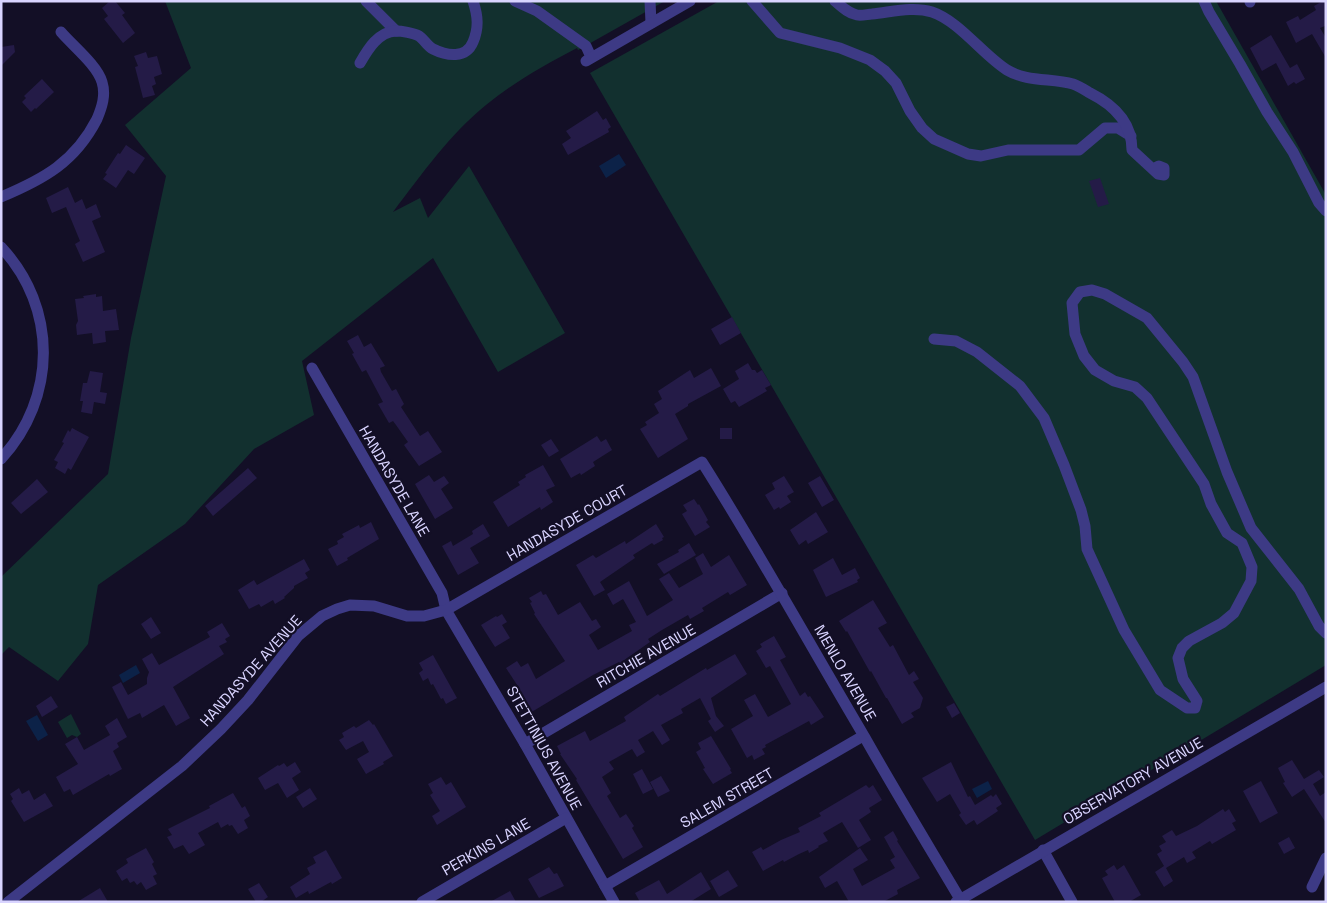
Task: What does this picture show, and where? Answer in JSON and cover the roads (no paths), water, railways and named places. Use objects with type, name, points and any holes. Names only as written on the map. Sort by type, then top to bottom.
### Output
[{"type":"street","points":[[366,1],[396,31]]},
{"type":"street","points":[[360,63],[369,46],[381,36],[396,31],[418,36],[432,49],[453,56],[466,52],[477,34],[477,14],[473,1]]},
{"type":"street","points":[[515,1],[537,11],[586,46],[589,59],[690,1]]},
{"type":"street","points":[[650,1],[651,23]]},
{"type":"street","points":[[752,1],[780,33],[840,48],[870,60],[885,71],[896,83],[910,111],[922,128],[934,139],[968,154],[981,156],[1008,150],[1079,150],[1105,128],[1118,128],[1130,136]]},
{"type":"street","points":[[835,1],[846,10],[858,15],[914,9],[933,13],[948,21],[1010,72],[1074,84],[1103,99],[1120,116],[1130,136],[1132,150],[1153,169]]},
{"type":"street","points":[[1204,1],[1208,12],[1240,64],[1266,112],[1293,152],[1319,203],[1326,211]]},
{"type":"street","points":[[1,198],[32,184],[61,165],[78,149],[98,116],[104,96],[100,76],[61,32]]},
{"type":"street","points":[[1,247],[23,275],[33,295],[43,332],[44,354],[42,376],[29,418],[18,437],[1,459]]},
{"type":"street","points":[[934,339],[956,341],[977,352],[1020,386],[1044,418],[1081,510],[1087,549],[1124,630],[1160,690],[1187,708],[1195,708],[1196,701],[1183,678],[1178,658],[1182,648],[1189,641],[1222,624],[1234,613],[1251,581],[1252,567],[1242,543],[1227,532],[1211,504],[1204,484],[1148,398],[1135,388],[1114,381],[1094,370],[1084,356],[1075,334],[1072,303],[1080,292],[1092,290],[1105,294],[1147,318],[1183,362],[1193,377],[1227,472],[1250,528],[1299,589],[1319,626],[1326,633]]},
{"type":"street","name":"HANDASYDE LANE","points":[[312,368],[442,593],[446,610]]},
{"type":"street","name":"HANDASYDE COURT","points":[[446,610],[702,462]]},
{"type":"street","name":"MENLO AVENUE","points":[[702,462],[782,593],[958,901]]},
{"type":"street","name":"RITCHIE AVENUE","points":[[525,744],[782,593]]},
{"type":"street","name":"HANDASYDE AVENUE","points":[[8,902],[182,766],[248,700],[298,636],[322,616],[350,605],[374,606],[407,616],[424,616],[446,610]]},
{"type":"street","name":"STETTINIUS AVENUE","points":[[446,610],[525,744],[614,902]]},
{"type":"street","name":"OBSERVATORY AVENUE","points":[[958,901],[1326,687]]},
{"type":"street","name":"SALEM STREET","points":[[605,886],[863,736]]},
{"type":"street","name":"PERKINS LANE","points":[[422,902],[566,818]]},
{"type":"street","points":[[1043,850],[1072,902]]},
{"type":"street","points":[[1312,887],[1326,858]]},
{"type":"water","points":[[619,154],[626,165],[606,178],[599,166]]},
{"type":"water","points":[[136,665],[140,673],[123,683],[119,675]]},
{"type":"water","points":[[37,715],[48,735],[38,741],[26,721]]},
{"type":"water","points":[[988,781],[992,789],[977,798],[972,789]]}]
